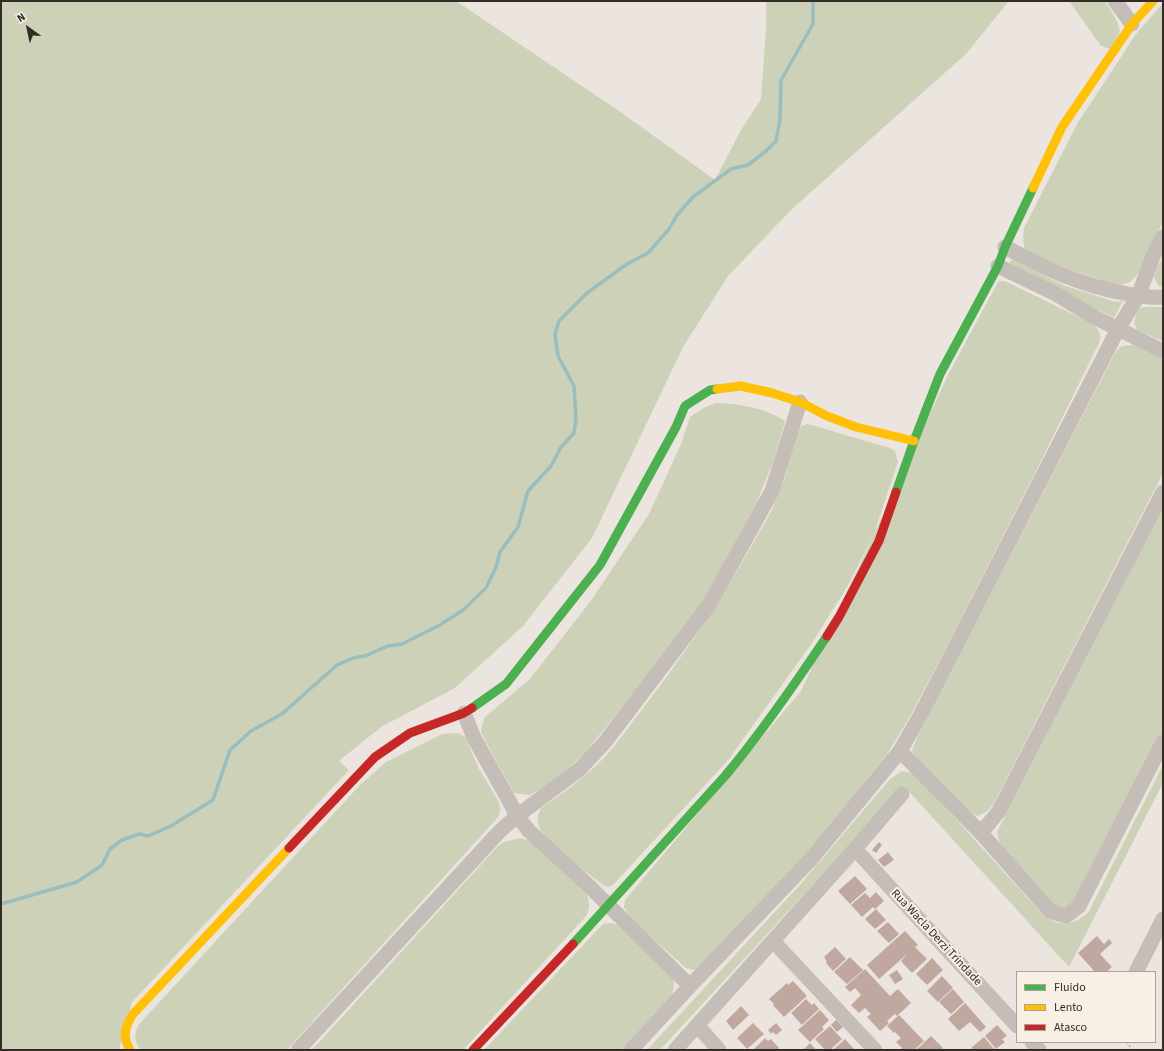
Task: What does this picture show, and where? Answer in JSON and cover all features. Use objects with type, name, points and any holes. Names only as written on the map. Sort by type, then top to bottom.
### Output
[{"type":"street","points":[[1115,1],[1132,24]]},
{"type":"street","points":[[473,1050],[608,906],[725,776],[744,753],[800,677],[839,617],[879,541],[914,440],[940,374],[998,266],[1005,247],[1062,127],[1132,24],[1153,1]]},
{"type":"street","points":[[631,1050],[812,858],[900,750],[921,714],[1118,329],[1138,296],[1156,249],[1163,238]]},
{"type":"street","points":[[1005,247],[1050,271],[1076,281],[1103,289],[1138,296],[1163,297]]},
{"type":"street","points":[[998,266],[1056,294],[1118,329],[1163,351]]},
{"type":"street","points":[[130,1050],[125,1042],[125,1032],[127,1022],[133,1014],[375,758],[410,733],[464,713],[506,684],[600,566],[676,427],[685,406],[710,390],[740,386],[772,393],[800,402],[827,416],[856,427],[885,435],[914,440]]},
{"type":"street","points":[[298,1050],[500,831],[517,816],[580,769],[600,748],[709,606],[772,491],[800,402]]},
{"type":"street","points":[[981,833],[999,811],[1163,492]]},
{"type":"street","points":[[464,713],[474,738],[517,816],[530,831],[589,886],[690,986]]},
{"type":"street","points":[[900,750],[981,833],[1050,911],[1066,916],[1079,906],[1163,742]]},
{"type":"street","points":[[675,1050],[855,849],[902,794]]},
{"type":"street","name":"Rua Wacla Derzi Trindade","points":[[855,849],[1016,1025]]},
{"type":"street","points":[[1137,971],[1163,919]]},
{"type":"street","points":[[773,941],[875,1050]]},
{"type":"street","points":[[697,1025],[720,1050]]},
{"type":"green space","points":[[1,1],[456,1],[622,113],[715,180],[741,130],[761,99],[766,29],[766,1],[1009,1],[966,54],[792,209],[728,276],[683,347],[592,538],[523,626],[455,688],[381,727],[339,761],[349,770],[132,1002],[119,1050],[1,1050]]},
{"type":"green space","points":[[1069,1],[1105,1],[1117,21],[1120,31],[1111,49],[1101,46]]},
{"type":"green space","points":[[1163,3],[1163,221],[1139,273],[1130,282],[1119,286],[1077,272],[1027,252],[1023,237],[1024,228],[1077,124],[1136,34]]},
{"type":"green space","points":[[1163,256],[1163,288],[1158,285],[1154,277]]},
{"type":"green space","points":[[1012,259],[1063,285],[1115,302],[1123,301],[1114,318],[1008,266]]},
{"type":"green space","points":[[1003,281],[1091,323],[1098,329],[1100,334],[1099,343],[950,640],[913,711],[888,753],[817,842],[701,969],[693,970],[686,968],[632,920],[624,907],[625,900],[801,691],[948,375],[998,282]]},
{"type":"green space","points":[[1143,307],[1163,307],[1163,341],[1137,330],[1134,322],[1138,310]]},
{"type":"green space","points":[[1133,345],[1163,358],[1163,473],[993,805],[986,812],[978,816],[968,812],[915,756],[912,750],[1116,351],[1122,346]]},
{"type":"green space","points":[[715,403],[734,404],[760,409],[785,421],[773,462],[756,504],[704,600],[673,645],[583,755],[554,781],[542,789],[529,795],[514,793],[481,732],[484,718],[529,680],[590,602],[649,514],[681,444],[690,417]]},
{"type":"green space","points":[[808,424],[890,448],[895,451],[898,462],[874,534],[847,587],[812,643],[729,759],[613,885],[608,887],[603,885],[557,849],[543,833],[538,823],[540,810],[596,766],[612,749],[668,675],[718,604],[771,512],[785,477],[797,433],[801,426]]},
{"type":"green space","points":[[1163,508],[1163,736],[1082,895],[1068,906],[1059,909],[1051,904],[1004,849],[999,841],[997,832]]},
{"type":"green space","points":[[458,733],[465,737],[479,769],[499,802],[499,816],[287,1050],[141,1050],[138,1047],[135,1036],[136,1030],[140,1023],[361,784],[386,762],[442,734]]},
{"type":"green space","points":[[1163,765],[1163,783],[1069,967],[904,786],[660,1050],[647,1050],[798,887],[891,778],[902,771],[914,773],[1043,915],[1055,922],[1071,923],[1088,913]]},
{"type":"green space","points":[[520,838],[528,840],[586,893],[589,901],[588,912],[587,915],[463,1050],[312,1050],[498,846],[504,842]]},
{"type":"green space","points":[[611,923],[620,926],[672,976],[674,983],[671,996],[621,1050],[484,1050],[603,924]]},
{"type":"building","points":[[879,842],[882,845],[876,853],[872,850]]},
{"type":"building","points":[[888,852],[894,860],[884,867],[878,860]]},
{"type":"building","points":[[855,876],[867,889],[850,904],[838,891]]},
{"type":"building","points":[[876,892],[884,901],[875,909],[873,907],[862,917],[851,905],[865,893],[870,898]]},
{"type":"building","points":[[876,909],[886,920],[875,929],[865,919]]},
{"type":"building","points":[[888,922],[899,934],[889,943],[877,931]]},
{"type":"building","points":[[905,931],[918,945],[915,947],[927,959],[912,973],[901,961],[907,954],[879,979],[867,965]]},
{"type":"building","points":[[1097,936],[1104,944],[1109,939],[1112,943],[1100,954],[1112,967],[1107,971],[1094,971],[1078,953]]},
{"type":"building","points":[[835,947],[846,959],[833,971],[826,963],[827,962],[824,957]]},
{"type":"building","points":[[850,957],[863,970],[847,984],[834,972]]},
{"type":"building","points":[[932,958],[943,970],[927,985],[916,974]]},
{"type":"building","points":[[865,969],[890,996],[898,989],[911,1003],[897,1016],[895,1014],[887,1021],[889,1023],[880,1031],[867,1017],[871,1014],[865,1008],[859,1013],[851,1005],[861,995],[855,988],[850,992],[845,987]]},
{"type":"building","points":[[897,970],[903,979],[895,984],[889,975]]},
{"type":"building","points":[[942,976],[953,988],[938,1002],[927,991]]},
{"type":"building","points":[[793,981],[807,996],[784,1017],[769,999],[787,983],[788,985]]},
{"type":"building","points":[[953,989],[964,1002],[951,1014],[939,1002]]},
{"type":"building","points":[[806,999],[812,1005],[814,1003],[819,1009],[802,1025],[791,1013]]},
{"type":"building","points":[[965,1003],[986,1027],[980,1032],[970,1022],[959,1031],[948,1019]]},
{"type":"building","points":[[741,1006],[749,1015],[733,1030],[726,1021]]},
{"type":"building","points":[[820,1010],[829,1020],[822,1027],[824,1029],[810,1042],[798,1030]]},
{"type":"building","points":[[899,1015],[924,1041],[914,1050],[900,1050],[902,1048],[896,1042],[901,1038],[887,1026]]},
{"type":"building","points":[[836,1020],[843,1027],[837,1032],[831,1025]]},
{"type":"building","points":[[753,1023],[764,1034],[747,1049],[737,1038]]},
{"type":"building","points":[[776,1023],[782,1030],[776,1035],[773,1032],[771,1034],[768,1030]]},
{"type":"building","points":[[997,1025],[1007,1036],[1002,1039],[1005,1042],[996,1049],[985,1036]]},
{"type":"building","points":[[830,1026],[842,1039],[830,1050],[825,1050],[815,1039]]},
{"type":"building","points":[[931,1036],[943,1048],[941,1050],[916,1050]]},
{"type":"building","points":[[984,1037],[994,1049],[973,1050],[971,1048]]},
{"type":"building","points":[[765,1038],[768,1041],[771,1039],[779,1048],[776,1050],[753,1050]]},
{"type":"building","points":[[845,1039],[855,1050],[833,1050]]},
{"type":"building","points":[[810,1043],[816,1050],[803,1050]]},
{"type":"waterway","points":[[1,904],[77,882],[102,865],[110,849],[122,840],[139,834],[148,836],[171,826],[213,800],[230,750],[251,731],[282,714],[337,665],[353,658],[365,656],[388,646],[402,644],[440,625],[463,610],[486,588],[496,567],[500,552],[518,527],[528,491],[551,466],[561,447],[574,433],[576,419],[574,386],[558,356],[555,334],[559,321],[587,293],[627,264],[648,253],[669,229],[677,215],[693,197],[731,169],[748,165],[776,141],[780,119],[781,80],[813,24],[813,1]]},
{"type":"traffic: fast","points":[[896,492],[940,374],[998,266],[1005,247],[1033,188]]},
{"type":"traffic: fast","points":[[472,708],[506,684],[600,565],[676,427],[685,406],[710,390],[717,389]]},
{"type":"traffic: fast","points":[[573,944],[725,776],[778,708],[827,636]]},
{"type":"traffic: slow","points":[[1033,188],[1062,127],[1132,24],[1153,1]]},
{"type":"traffic: slow","points":[[717,389],[741,386],[772,393],[800,402],[827,416],[856,427],[914,441]]},
{"type":"traffic: slow","points":[[130,1050],[125,1036],[126,1027],[133,1014],[289,848]]},
{"type":"traffic: jam","points":[[827,636],[839,617],[879,541],[896,492]]},
{"type":"traffic: jam","points":[[289,848],[375,757],[410,733],[464,713],[472,708]]},
{"type":"traffic: jam","points":[[473,1050],[573,944]]}]
